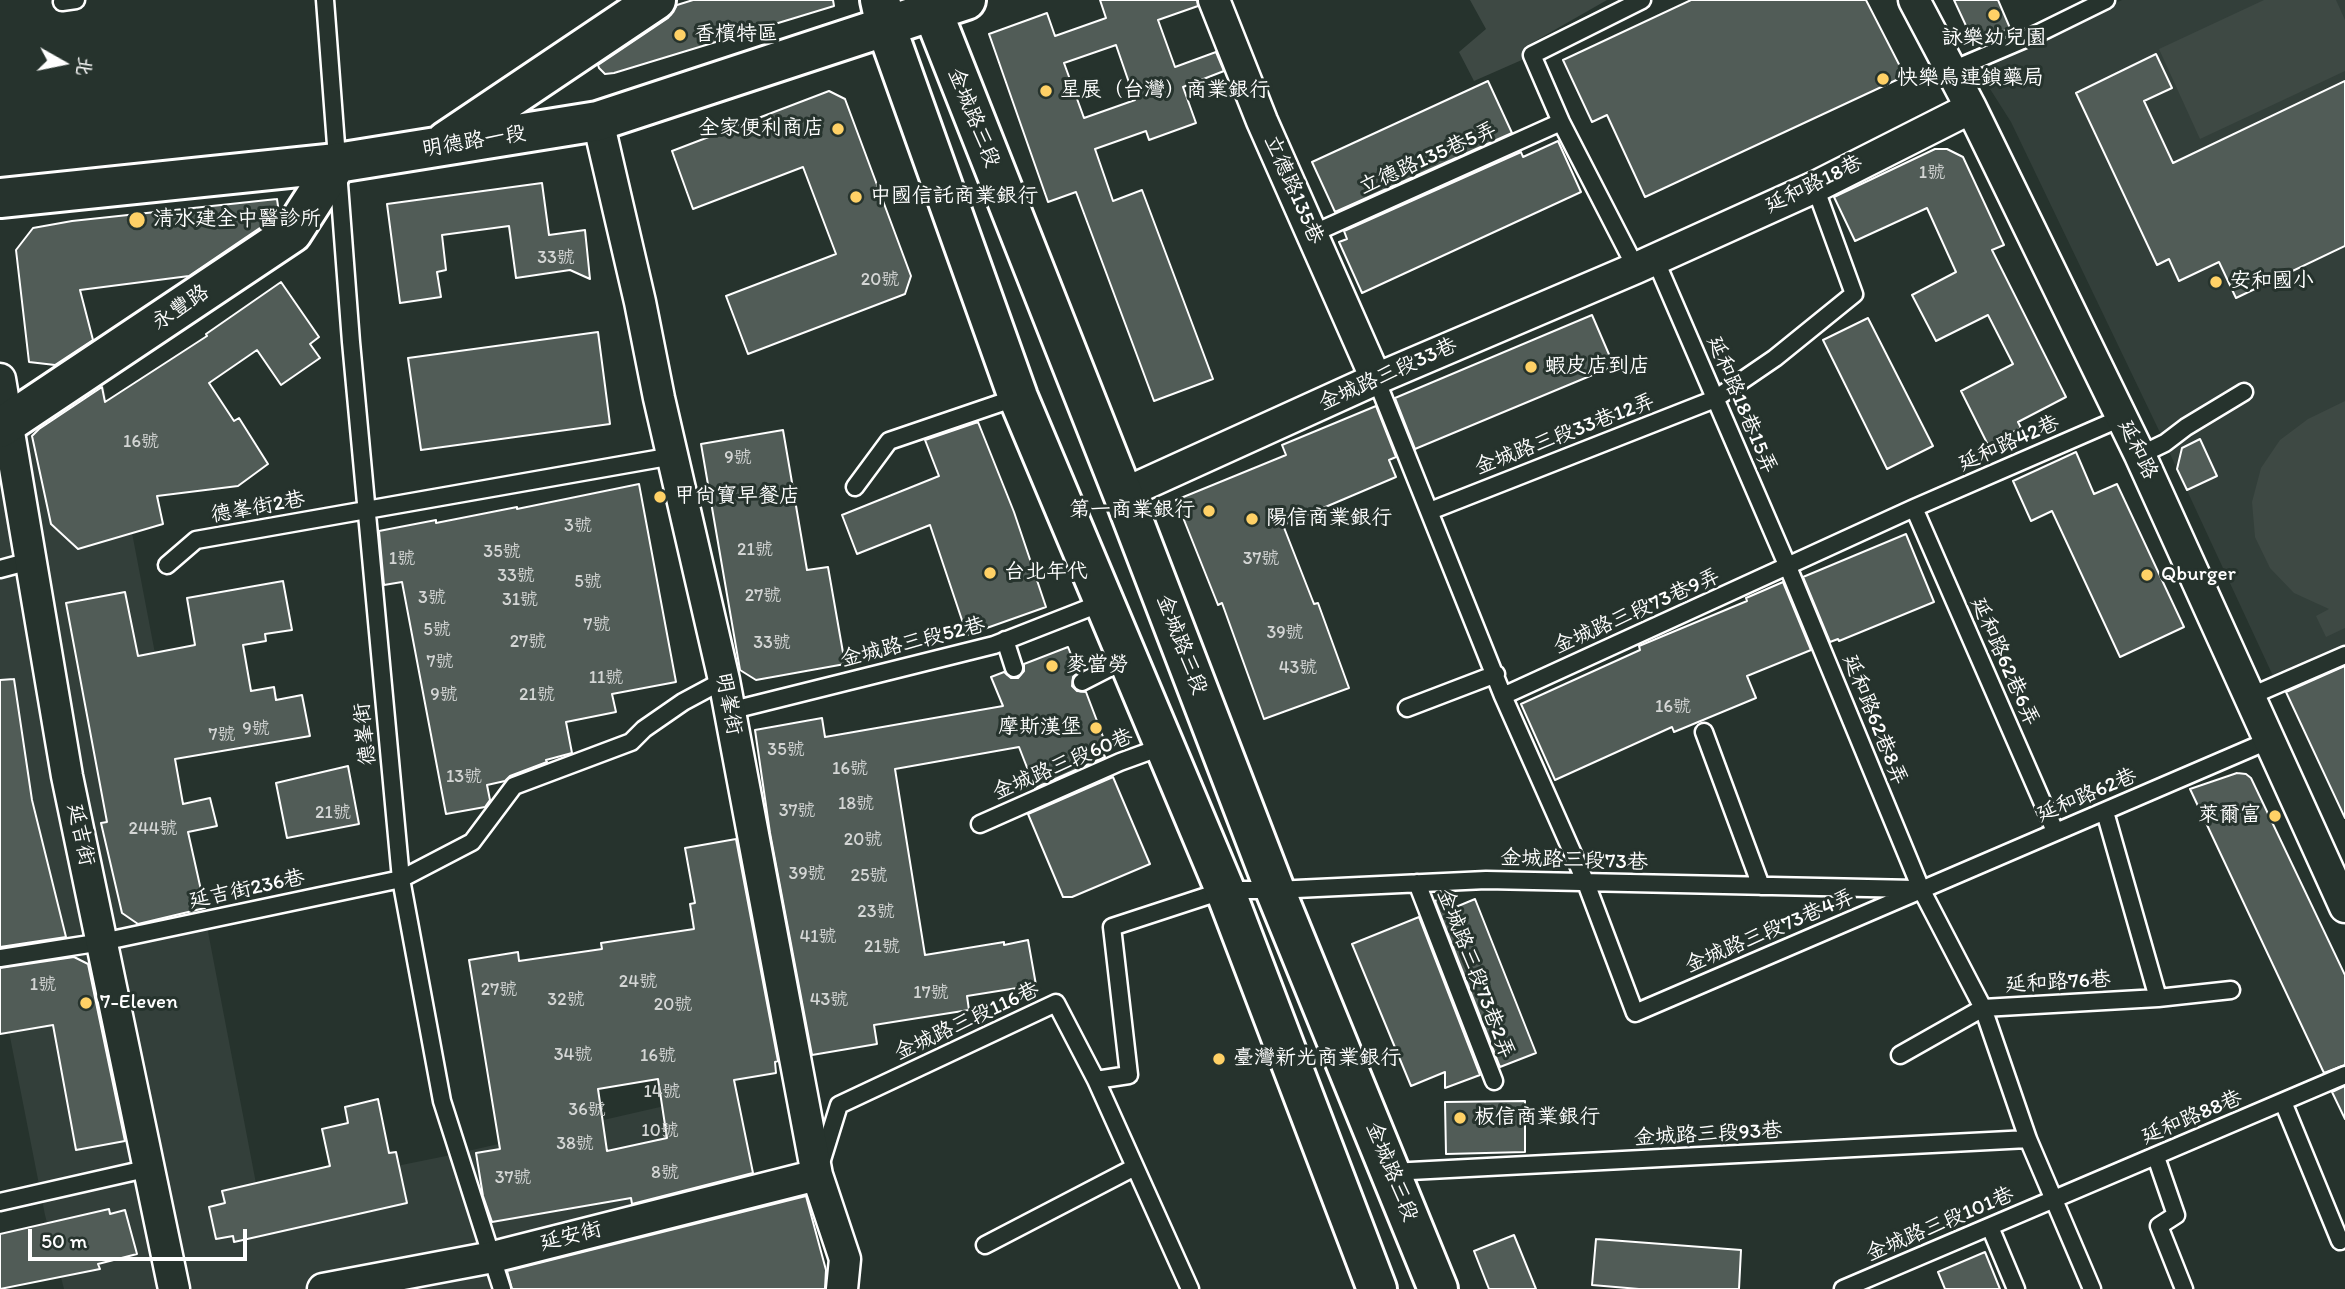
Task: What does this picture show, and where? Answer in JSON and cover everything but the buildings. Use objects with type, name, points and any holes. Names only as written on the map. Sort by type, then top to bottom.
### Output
[{"type":"main road","points":[[435,149],[656,0]]},
{"type":"main road","name":"明德路一段","points":[[0,198],[337,163],[598,121],[883,14],[942,4]]},
{"type":"main road","name":"金城路三段","points":[[942,4],[1123,494],[1275,890],[1438,1289]]},
{"type":"main road","points":[[883,14],[1018,397],[1225,890],[1377,1289]]},
{"type":"main road","name":"永豐路","points":[[4,426],[292,233],[337,163]]},
{"type":"street","name":"立德路135巷","points":[[1214,0],[1262,121],[1377,379]]},
{"type":"street","name":"延和路","points":[[1914,0],[1971,108],[2140,455],[2343,900]]},
{"type":"street","name":"延和路18巷","points":[[1646,264],[1815,187],[1971,108]]},
{"type":"street","name":"明峯街","points":[[598,121],[724,680],[817,1175],[845,1259],[842,1289]]},
{"type":"street","name":"金城路三段33巷","points":[[1123,494],[1377,379],[1646,264]]},
{"type":"street","name":"延吉街","points":[[0,379],[4,426],[67,776],[174,1289]]},
{"type":"street","name":"延安街","points":[[323,1289],[493,1257],[817,1175]]},
{"type":"lane","name":"德峯街","points":[[325,0],[365,510],[401,878],[442,1101],[502,1289]]},
{"type":"lane","name":"延和路18巷15弄","points":[[1642,0],[1532,55],[1561,122],[1646,264],[1715,399],[1788,567]]},
{"type":"lane","points":[[1950,71],[2039,33],[2106,0]]},
{"type":"lane","name":"立德路135巷5弄","points":[[1312,234],[1561,122]]},
{"type":"lane","name":"金城路三段33巷12弄","points":[[1430,511],[1715,399],[1775,358],[1854,294],[1815,187]]},
{"type":"lane","points":[[1377,379],[1503,696],[1586,883]]},
{"type":"lane","points":[[2140,455],[2165,443],[2244,392]]},
{"type":"lane","points":[[855,487],[889,441],[1018,397]]},
{"type":"lane","name":"延和路42巷","points":[[1788,567],[1914,508],[2121,418]]},
{"type":"lane","name":"德峯街2巷","points":[[167,565],[197,540],[674,456]]},
{"type":"lane","name":"延和路62巷6弄","points":[[1914,508],[2055,831]]},
{"type":"lane","points":[[0,569],[30,561]]},
{"type":"lane","name":"金城路三段73巷9弄","points":[[1503,696],[1788,567]]},
{"type":"lane","name":"延和路62巷8弄","points":[[1788,567],[1921,890],[1983,1008],[2028,1139],[2092,1289]]},
{"type":"lane","name":"金城路三段52巷","points":[[729,711],[994,645],[1104,602]]},
{"type":"lane","points":[[1005,640],[1014,668]]},
{"type":"lane","points":[[2251,696],[2345,655]]},
{"type":"lane","points":[[1082,682],[1128,659]]},
{"type":"lane","points":[[1407,708],[1496,674]]},
{"type":"lane","name":"延吉街236巷","points":[[0,958],[102,942],[401,878],[471,842],[514,786],[631,742],[644,729],[683,702],[724,680]]},
{"type":"lane","points":[[1704,732],[1761,886]]},
{"type":"lane","name":"延和路62巷","points":[[1921,890],[2270,740]]},
{"type":"lane","name":"金城路三段60巷","points":[[980,824],[1120,762],[1164,746]]},
{"type":"lane","points":[[2105,812],[2158,998]]},
{"type":"lane","name":"金城路三段73巷","points":[[1225,890],[1486,880],[1921,890]]},
{"type":"lane","name":"金城路三段73巷2弄","points":[[1417,883],[1494,1081]]},
{"type":"lane","name":"金城路三段73巷4弄","points":[[1586,883],[1635,1013],[1921,890]]},
{"type":"lane","points":[[1189,1289],[1096,1080],[1129,1075],[1112,927],[1183,906],[1225,890]]},
{"type":"lane","name":"延和路76巷","points":[[1900,1055],[1983,1008],[2158,998],[2231,990]]},
{"type":"lane","name":"金城路三段116巷","points":[[817,1175],[839,1105],[1056,1003],[1096,1080]]},
{"type":"lane","name":"延和路88巷","points":[[2054,1199],[2345,1075]]},
{"type":"lane","points":[[2283,1102],[2340,1241]]},
{"type":"lane","name":"金城路三段93巷","points":[[1391,1172],[2028,1139]]},
{"type":"lane","points":[[2155,1157],[2176,1215],[2159,1226],[2184,1289]]},
{"type":"lane","points":[[985,1245],[1135,1167]]},
{"type":"lane","points":[[0,1202],[150,1168]]},
{"type":"lane","name":"金城路三段101巷","points":[[1843,1289],[1865,1285],[2054,1199]]},
{"type":"lane","points":[[1990,1227],[2016,1289]]},
{"type":"shaded area","points":[[1470,0],[1607,0],[1523,48],[1524,59],[1474,81],[1459,52],[1486,29]]},
{"type":"shaded area","name":"安和國小","points":[[2122,0],[2345,0],[2345,645],[2274,678],[2011,122],[1978,70]]},
{"type":"shaded area","points":[[2264,0],[2336,0],[2345,20],[2345,71],[2200,139],[2159,49]]},
{"type":"shaded area","points":[[101,370],[258,1194],[446,1156],[730,1091],[763,1271],[695,1289],[64,1289],[45,1215],[0,986],[0,434]]},
{"type":"shaded area","points":[[2345,401],[2345,628],[2326,637],[2316,616],[2329,609],[2294,593],[2270,568],[2255,537],[2252,502],[2261,468],[2280,440],[2308,419]]},
{"type":"place","name":"詠樂幼兒園","points":[[1994,15]]},
{"type":"place","name":"香檳特區","points":[[680,35]]},
{"type":"place","name":"快樂鳥連鎖藥局","points":[[1883,79]]},
{"type":"place","name":"星展（台灣）商業銀行","points":[[1046,91]]},
{"type":"place","name":"全家便利商店","points":[[838,129]]},
{"type":"place","name":"中國信託商業銀行","points":[[856,197]]},
{"type":"place","name":"清水建全中醫診所","points":[[137,220]]},
{"type":"place","name":"安和國小","points":[[2216,282]]},
{"type":"place","name":"蝦皮店到店","points":[[1531,367]]},
{"type":"place","name":"甲尚寶早餐店","points":[[660,497]]},
{"type":"place","name":"第一商業銀行","points":[[1209,511]]},
{"type":"place","name":"陽信商業銀行","points":[[1252,519]]},
{"type":"place","name":"台北年代","points":[[990,573]]},
{"type":"place","name":"Qburger","points":[[2147,575]]},
{"type":"place","name":"麥當勞","points":[[1052,666]]},
{"type":"place","name":"摩斯漢堡","points":[[1096,728]]},
{"type":"place","name":"萊爾富","points":[[2275,816]]},
{"type":"place","name":"7-Eleven","points":[[86,1003]]},
{"type":"place","name":"臺灣新光商業銀行","points":[[1219,1059]]},
{"type":"place","name":"板信商業銀行","points":[[1460,1118]]}]
